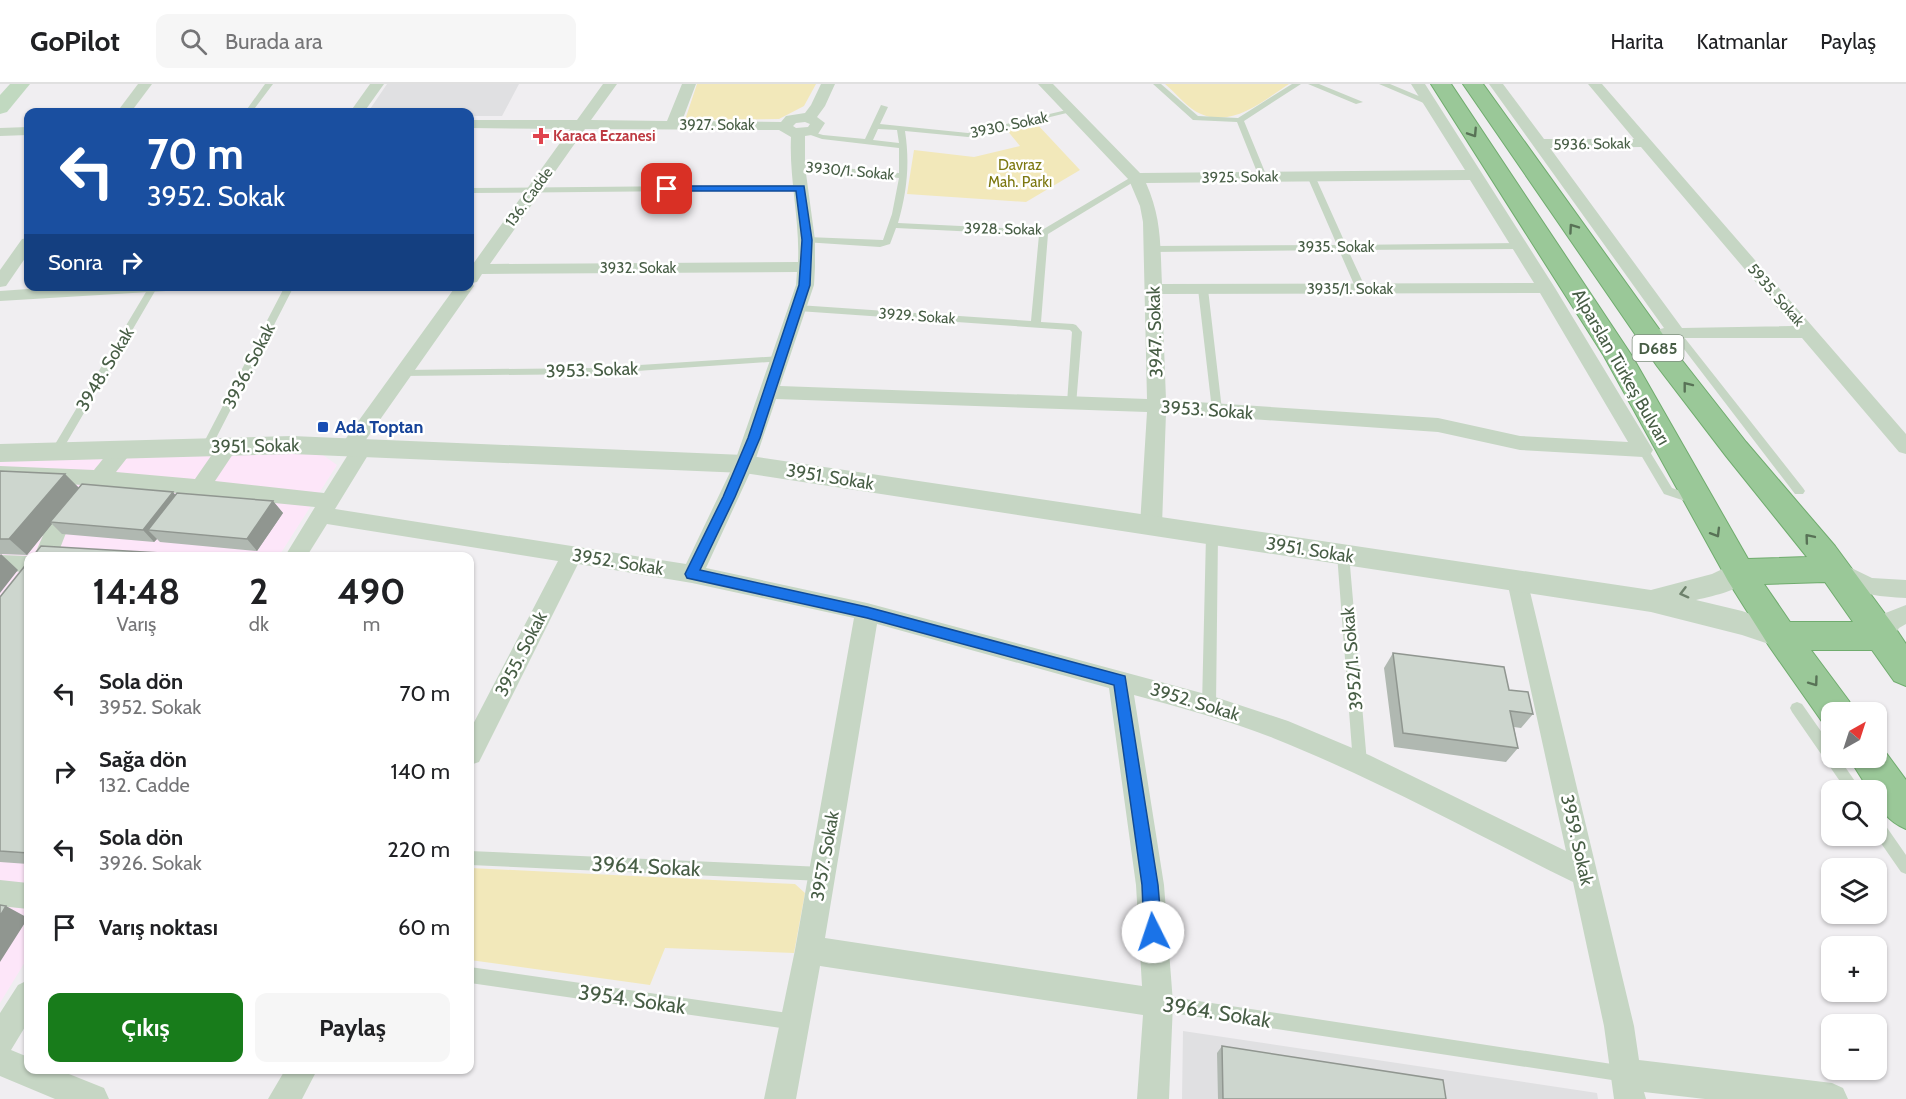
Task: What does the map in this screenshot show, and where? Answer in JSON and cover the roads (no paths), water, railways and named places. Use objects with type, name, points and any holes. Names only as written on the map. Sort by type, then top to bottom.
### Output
[{"type":"highway","name":"Alparslan Türkeş Bulvarı","points":[[1473,84],[1648,334],[1736,449],[1834,569],[1894,625],[1906,671]]},
{"type":"highway","name":"Alparslan Türkeş Bulvarı","points":[[1435,93],[1581,296],[1618,356],[1738,572],[1829,702]]},
{"type":"highway","points":[[1738,572],[1834,569]]},
{"type":"highway","points":[[1781,636],[1894,625]]},
{"type":"highway","points":[[1875,768],[1906,811]]},
{"type":"main road","points":[[0,108],[20,84]]},
{"type":"street","points":[[127,108],[145,84]]},
{"type":"street","points":[[360,108],[377,84]]},
{"type":"street","name":"136. Cadde","points":[[474,270],[610,84]]},
{"type":"street","points":[[673,125],[689,84]]},
{"type":"street","points":[[692,574],[744,464],[798,308],[807,267],[807,240],[797,166],[800,127],[818,106],[828,84]]},
{"type":"street","points":[[1045,84],[1136,178]]},
{"type":"street","points":[[1418,84],[1435,93],[1474,175],[1546,288],[1643,450]]},
{"type":"street","points":[[1496,84],[1677,333]]},
{"type":"street","name":"5935. Sokak","points":[[1595,84],[1906,447]]},
{"type":"street","name":"3927. Sokak","points":[[474,124],[800,127]]},
{"type":"street","points":[[0,132],[24,131]]},
{"type":"street","name":"5936. Sokak","points":[[1539,144],[1645,143]]},
{"type":"street","name":"3925. Sokak","points":[[1136,178],[1474,175]]},
{"type":"street","name":"3947. Sokak","points":[[1136,178],[1148,206],[1152,249],[1157,406],[1151,525]]},
{"type":"street","points":[[1,293],[24,250]]},
{"type":"street","name":"3932. Sokak","points":[[474,273],[807,267]]},
{"type":"street","name":"3935/1. Sokak","points":[[1153,289],[1546,288]]},
{"type":"street","points":[[1,293],[52,291]]},
{"type":"street","points":[[298,552],[326,508],[357,446],[403,373],[461,291]]},
{"type":"street","points":[[1648,334],[1808,332]]},
{"type":"street","name":"3953. Sokak","points":[[769,392],[1157,406],[1437,425],[1520,443],[1643,450]]},
{"type":"street","points":[[201,487],[218,446]]},
{"type":"street","name":"3951. Sokak","points":[[0,453],[218,446],[357,446],[744,464],[1652,601],[1742,623],[1781,636]]},
{"type":"street","points":[[47,552],[56,530],[124,449]]},
{"type":"street","name":"3952. Sokak","points":[[0,473],[100,478],[201,487],[326,508],[572,555],[692,574],[867,612],[1209,705],[1279,729],[1360,763],[1584,874]]},
{"type":"street","points":[[60,552],[72,551]]},
{"type":"street","name":"3955. Sokak","points":[[474,746],[572,555]]},
{"type":"street","points":[[0,563],[24,564]]},
{"type":"street","points":[[1834,569],[1851,580],[1869,587],[1906,589]]},
{"type":"street","name":"3951. Sokak","points":[[1652,601],[1720,583],[1738,572]]},
{"type":"street","name":"3959. Sokak","points":[[1518,581],[1619,1026],[1628,1087]]},
{"type":"street","name":"3957. Sokak","points":[[780,1099],[809,950],[867,612]]},
{"type":"street","points":[[1120,681],[1150,885],[1158,1003],[1153,1099]]},
{"type":"street","points":[[0,893],[24,896]]},
{"type":"street","name":"3964. Sokak","points":[[809,950],[1158,1003]]},
{"type":"street","points":[[0,1061],[24,1071]]},
{"type":"street","points":[[32,1074],[93,1099]]},
{"type":"street","points":[[284,1099],[300,1074]]},
{"type":"street","points":[[1628,1087],[1832,1099]]},
{"type":"lane","points":[[251,108],[270,84]]},
{"type":"lane","points":[[1157,84],[1196,118],[1206,120],[1240,120],[1297,84]]},
{"type":"lane","points":[[1312,84],[1359,102]]},
{"type":"lane","points":[[1383,84],[1435,93]]},
{"type":"lane","points":[[868,142],[884,107]]},
{"type":"lane","name":"3930. Sokak","points":[[875,126],[968,135],[1071,111]]},
{"type":"lane","points":[[1240,120],[1263,177]]},
{"type":"lane","points":[[800,127],[822,137],[904,146]]},
{"type":"lane","points":[[807,240],[883,244],[888,240],[904,176],[904,146],[901,129]]},
{"type":"lane","name":"3930/1. Sokak","points":[[797,166],[904,176]]},
{"type":"lane","points":[[1311,176],[1361,289]]},
{"type":"lane","name":"3928. Sokak","points":[[892,225],[1044,233],[1136,178]]},
{"type":"lane","points":[[474,191],[800,188]]},
{"type":"lane","points":[[1036,324],[1044,233]]},
{"type":"lane","name":"3935. Sokak","points":[[1152,249],[1519,246]]},
{"type":"lane","points":[[1203,289],[1217,410]]},
{"type":"lane","name":"3948. Sokak","points":[[56,451],[152,291]]},
{"type":"lane","name":"3936. Sokak","points":[[218,446],[288,291]]},
{"type":"lane","name":"3929. Sokak","points":[[798,308],[1072,327],[1077,330],[1072,403]]},
{"type":"lane","points":[[1677,333],[1799,491]]},
{"type":"lane","name":"3953. Sokak","points":[[403,373],[593,371],[781,359]]},
{"type":"lane","points":[[1643,450],[1668,491],[1697,501]]},
{"type":"lane","points":[[1209,705],[1212,535]]},
{"type":"lane","name":"3952/1. Sokak","points":[[1343,555],[1360,763]]},
{"type":"lane","points":[[1797,708],[1847,780]]},
{"type":"lane","points":[[1887,840],[1906,867]]},
{"type":"lane","name":"3964. Sokak","points":[[474,858],[822,874]]},
{"type":"lane","name":"3954. Sokak","points":[[474,976],[795,1022]]},
{"type":"lane","name":"3964. Sokak","points":[[1158,1003],[1628,1087]]},
{"type":"place","name":"Karaca Eczanesi","points":[[541,136]]},
{"type":"place","name":"Ada Toptan","points":[[323,427]]},
{"type":"park label","name":"Davraz Mah. Parkı","points":[[1020,174]]}]
